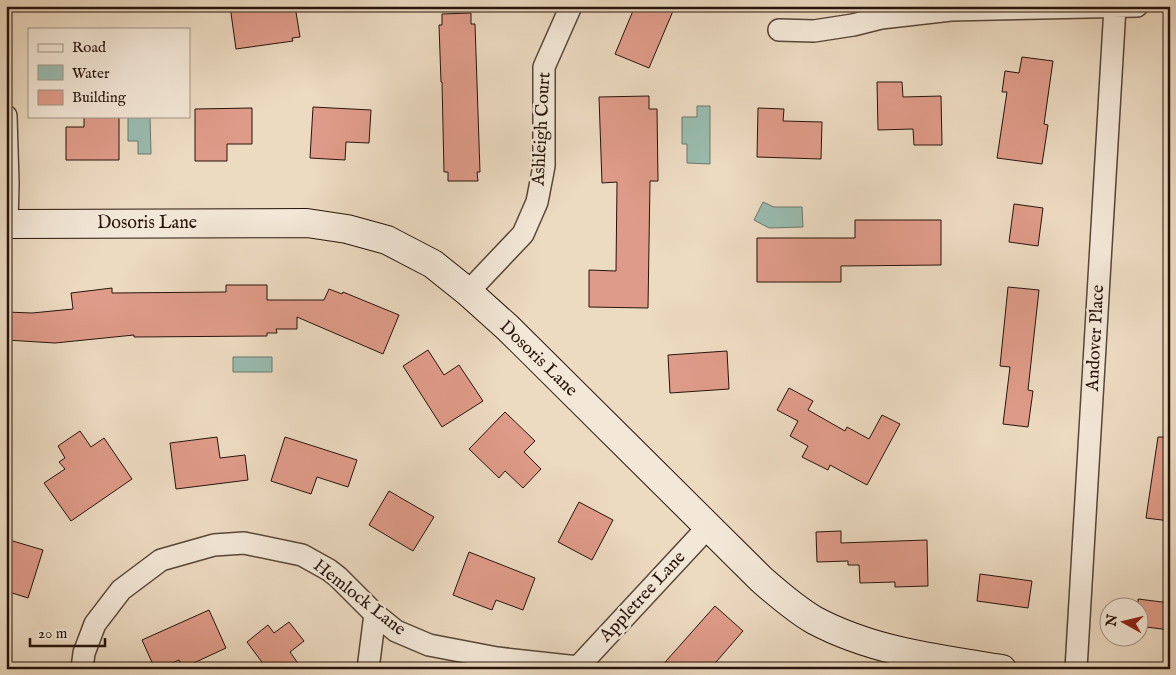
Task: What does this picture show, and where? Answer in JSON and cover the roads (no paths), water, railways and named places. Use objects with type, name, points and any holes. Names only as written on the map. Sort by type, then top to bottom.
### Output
[{"type":"street","name":"Ashleigh Court","points":[[468,292],[523,234],[537,202],[544,166],[544,67],[571,6]]},
{"type":"street","points":[[779,30],[814,31],[853,25],[881,18],[951,10],[1137,6]]},
{"type":"street","name":"Andover Place","points":[[1076,669],[1115,7]]},
{"type":"street","points":[[6,116],[7,224]]},
{"type":"street","name":"Dosoris Lane","points":[[7,224],[307,223],[347,229],[387,240],[433,264],[468,292],[507,327],[762,580],[812,619],[838,632],[892,650],[928,658],[1002,669]]},
{"type":"street","name":"Appletree Lane","points":[[578,668],[708,526]]},
{"type":"street","name":"Hemlock Lane","points":[[82,669],[84,653],[95,624],[121,590],[161,560],[214,545],[244,543],[302,555],[338,577],[375,614],[396,631],[429,645],[497,658],[578,668]]},
{"type":"street","points":[[368,669],[375,614]]},
{"type":"water","points":[[697,106],[710,106],[710,164],[687,163],[687,144],[682,144],[682,117],[697,117]]},
{"type":"water","points":[[128,118],[150,118],[151,154],[138,154],[138,141],[128,141]]},
{"type":"water","points":[[763,202],[774,207],[802,207],[803,227],[769,228],[754,220]]},
{"type":"water","points":[[233,357],[272,357],[272,372],[233,372]]}]
